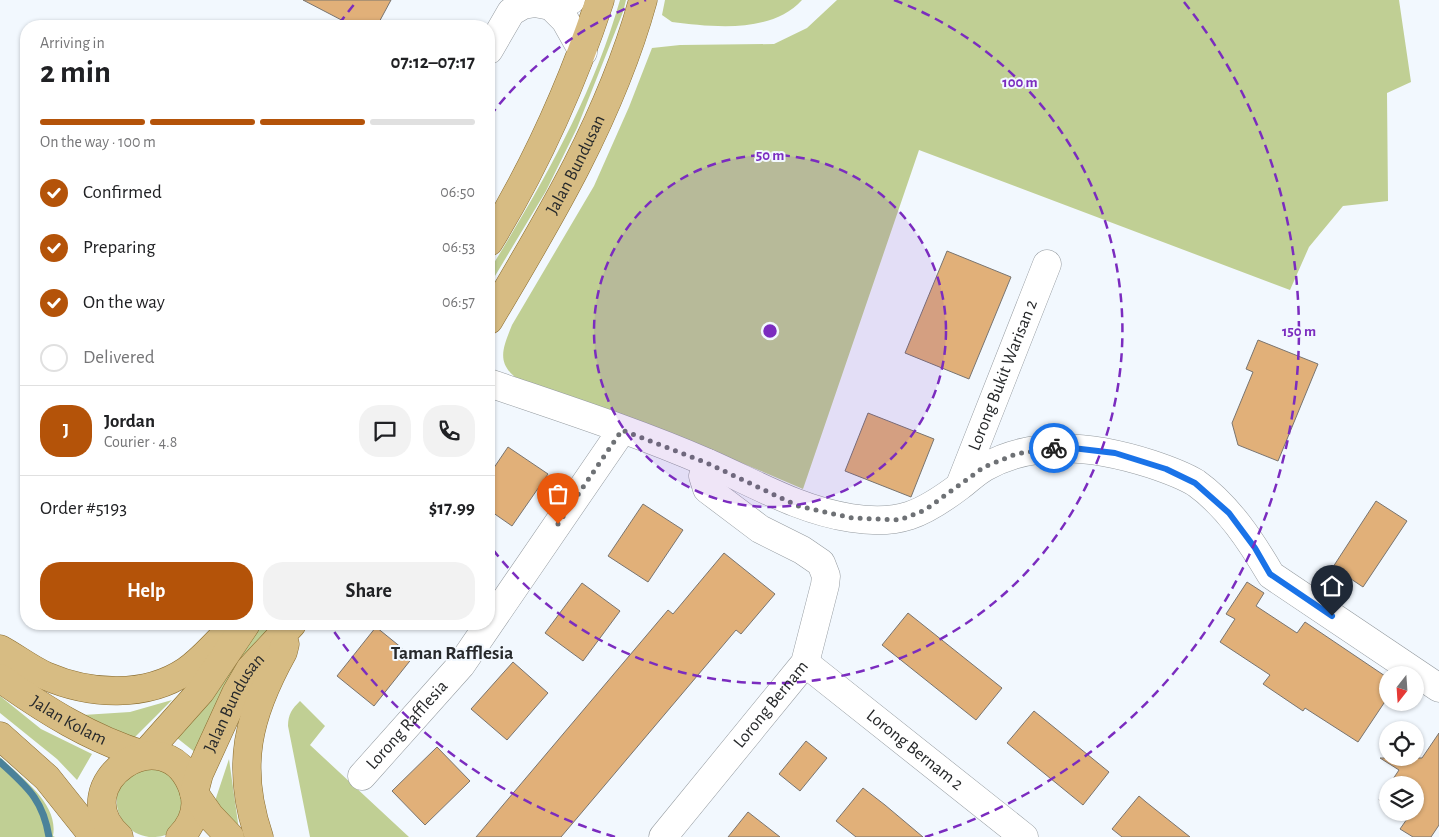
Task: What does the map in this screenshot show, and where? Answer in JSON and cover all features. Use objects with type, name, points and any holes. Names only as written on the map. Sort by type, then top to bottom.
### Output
[{"type":"main road","points":[[495,231],[538,154],[565,98],[600,0]]},
{"type":"main road","name":"Jalan Bundusan","points":[[495,310],[556,208],[608,104],[643,0]]},
{"type":"main road","points":[[0,649],[46,676],[97,691],[128,690],[170,680],[188,670],[230,630]]},
{"type":"main road","name":"Jalan Bundusan","points":[[144,755],[201,691],[242,630]]},
{"type":"main road","name":"Jalan Bundusan","points":[[194,793],[199,774],[236,693],[250,669],[287,630]]},
{"type":"main road","points":[[259,837],[247,792],[249,738],[260,694],[283,652],[289,630]]},
{"type":"main road","name":"Jalan Kolam","points":[[0,678],[65,721],[124,749],[144,755],[158,756],[182,769],[190,779],[194,793]]},
{"type":"main road","points":[[0,726],[26,742],[99,825]]},
{"type":"main road","points":[[0,736],[99,825],[108,825],[119,837]]},
{"type":"main road","points":[[99,825],[105,787],[111,775],[120,765],[144,755]]},
{"type":"main road","points":[[180,837],[193,818],[196,805],[194,793]]},
{"type":"main road","points":[[194,793],[210,816],[230,837]]},
{"type":"street","points":[[495,40],[511,12],[522,5],[561,3],[565,20],[583,52]]},
{"type":"street","name":"Lorong Bukit Warisan 2","points":[[959,487],[1047,264]]},
{"type":"street","points":[[495,385],[622,430],[707,463],[798,506],[852,518],[900,520],[925,510],[984,467],[1016,454],[1064,447],[1115,453],[1166,469],[1195,483],[1229,513],[1255,548],[1270,574],[1439,688]]},
{"type":"street","name":"Lorong Rafflesia","points":[[495,616],[622,430]]},
{"type":"street","name":"Lorong Bernam","points":[[663,837],[805,663],[825,585],[826,576],[821,563],[802,550],[760,529],[715,497],[708,489],[703,476],[707,463]]},
{"type":"street","name":"Lorong Rafflesia","points":[[362,776],[461,666],[486,630]]},
{"type":"street","name":"Lorong Bernam 2","points":[[805,663],[1024,837]]},
{"type":"green space","points":[[620,0],[626,0],[577,128],[546,191],[495,276],[495,261],[564,140],[609,36]]},
{"type":"green space","points":[[665,0],[802,0],[789,11],[774,18],[741,26],[723,26],[672,22],[662,15]]},
{"type":"green space","points":[[837,0],[1399,0],[1411,82],[1387,93],[1388,201],[1343,206],[1309,247],[1290,290],[919,150],[803,489],[664,433],[523,383],[514,376],[508,370],[503,357],[505,343],[512,325],[594,186],[629,107],[652,48],[680,45],[774,44],[807,28]]},
{"type":"green space","points":[[258,630],[269,630],[225,697],[201,757],[177,738],[218,691]]},
{"type":"green space","points":[[0,696],[41,729],[92,754],[77,780],[57,759],[0,713]]},
{"type":"green space","points":[[172,700],[134,738],[83,715],[130,712]]},
{"type":"green space","points":[[300,701],[325,726],[310,745],[409,837],[310,837],[288,726],[291,712]]},
{"type":"green space","points":[[0,757],[37,792],[44,802],[50,813],[53,824],[53,836],[55,837],[0,837]]},
{"type":"green space","points":[[229,759],[240,837],[215,801]]},
{"type":"green space","points":[[154,768],[174,776],[187,805],[171,832],[153,837],[141,835],[132,830],[119,813],[117,803],[118,793],[123,783],[134,774]]},
{"type":"building","points":[[303,0],[391,0],[380,20],[341,20]]},
{"type":"building","points":[[947,251],[1011,277],[969,379],[905,353]]},
{"type":"building","points":[[1258,340],[1318,364],[1278,461],[1238,445],[1232,423],[1253,372],[1246,369]]},
{"type":"building","points":[[868,413],[934,439],[911,497],[845,471]]},
{"type":"building","points":[[508,447],[548,474],[512,526],[495,514],[495,466]]},
{"type":"building","points":[[1376,501],[1407,521],[1363,587],[1333,567]]},
{"type":"building","points":[[643,504],[683,530],[648,582],[608,556]]},
{"type":"building","points":[[724,553],[775,594],[741,634],[736,630],[561,837],[476,837],[668,610],[673,614]]},
{"type":"building","points":[[1247,582],[1264,593],[1256,606],[1297,633],[1305,622],[1379,672],[1379,710],[1358,742],[1305,708],[1303,711],[1263,684],[1270,675],[1220,642],[1235,619],[1226,614]]},
{"type":"building","points":[[582,583],[620,611],[583,661],[545,633]]},
{"type":"building","points":[[908,613],[1002,688],[976,720],[882,645]]},
{"type":"building","points":[[374,630],[380,630],[413,657],[374,706],[337,676]]},
{"type":"building","points":[[513,662],[548,693],[507,740],[471,709]]},
{"type":"building","points":[[1034,711],[1109,772],[1083,805],[1007,743]]},
{"type":"building","points":[[1439,733],[1439,825],[1431,837],[1413,837],[1400,829],[1406,821],[1424,821],[1424,776],[1395,776],[1399,770],[1393,766],[1424,766],[1424,755]]},
{"type":"building","points":[[806,741],[827,758],[800,791],[779,774]]},
{"type":"building","points":[[437,747],[470,781],[425,825],[392,791]]},
{"type":"building","points":[[863,788],[923,837],[856,837],[836,821]]},
{"type":"building","points":[[1139,796],[1190,837],[1122,837],[1112,829]]},
{"type":"building","points":[[748,812],[780,837],[728,837]]},
{"type":"waterway","points":[[0,762],[26,787],[38,803],[43,813],[49,837]]},
{"type":"way so far","points":[[558,524],[622,430],[707,463],[798,506],[852,518],[900,520],[925,510],[984,467],[1016,454],[1054,448]]},
{"type":"district","name":"Taman Rafflesia","points":[[452,653]]},
{"type":"route","points":[[1054,448],[1064,447],[1115,453],[1166,469],[1195,483],[1229,513],[1255,548],[1270,574],[1332,616]]}]
